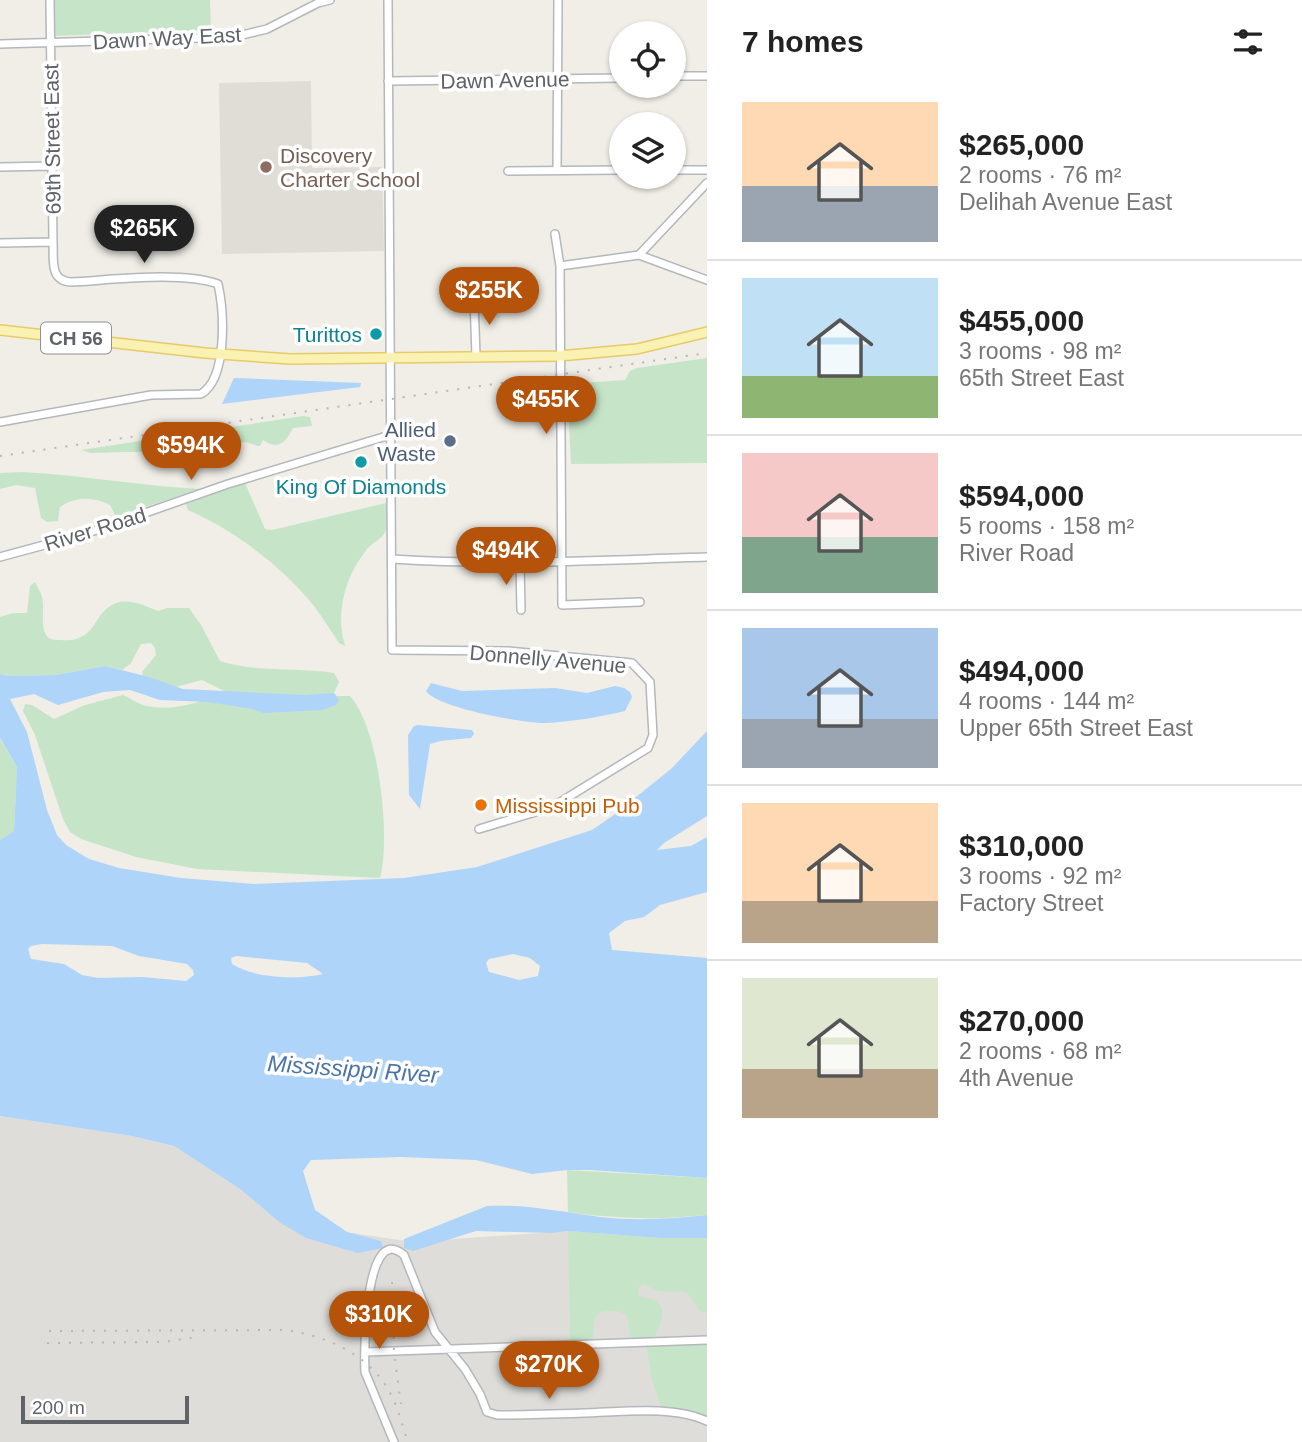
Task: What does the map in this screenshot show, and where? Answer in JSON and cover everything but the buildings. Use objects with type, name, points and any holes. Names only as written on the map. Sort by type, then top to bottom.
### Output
[{"type":"main road","name":"CH 56","points":[[0,330],[221,355],[290,359],[559,356],[637,349],[707,332]]},
{"type":"street","name":"69th Street East","points":[[50,0],[53,242],[54,271],[57,278],[62,282],[184,278],[204,279],[218,284],[222,301],[221,355]]},
{"type":"street","name":"Dawn Way East","points":[[0,44],[234,37],[267,29],[317,2],[330,0]]},
{"type":"street","points":[[388,0],[393,559],[520,563],[707,557]]},
{"type":"street","points":[[557,170],[558,0]]},
{"type":"street","points":[[686,76],[707,76]]},
{"type":"street","name":"Dawn Avenue","points":[[388,81],[609,78]]},
{"type":"street","points":[[0,167],[53,166]]},
{"type":"street","points":[[509,171],[609,170]]},
{"type":"street","points":[[686,170],[707,170]]},
{"type":"street","points":[[639,255],[707,183]]},
{"type":"street","points":[[555,234],[560,266],[562,605],[640,602]]},
{"type":"street","points":[[0,243],[53,242]]},
{"type":"street","points":[[560,266],[639,255],[707,280]]},
{"type":"street","points":[[474,299],[476,356]]},
{"type":"street","points":[[0,422],[151,395],[201,394],[214,380],[221,355]]},
{"type":"street","name":"River Road","points":[[0,557],[85,534],[228,484],[390,435]]},
{"type":"street","name":"Donnelly Avenue","points":[[393,559],[392,650],[508,651],[632,663],[650,682],[653,735],[648,748],[552,807],[479,829]]},
{"type":"street","points":[[520,563],[521,610]]},
{"type":"street","points":[[394,1442],[365,1372],[365,1322],[370,1284],[377,1263],[385,1252],[398,1250],[404,1255],[435,1332],[465,1369],[488,1412],[497,1415],[673,1412],[690,1414],[707,1421]]},
{"type":"street","points":[[365,1352],[707,1340]]},
{"type":"shaded area","name":"Discovery Charter School","points":[[311,81],[312,168],[382,167],[384,251],[222,254],[219,83]]},
{"type":"shaded area","points":[[0,1116],[132,1136],[174,1146],[240,1189],[279,1222],[412,1242],[568,1231],[660,1238],[707,1238],[707,1442],[0,1442]]},
{"type":"green space","points":[[55,0],[210,0],[211,30],[55,36]]},
{"type":"green space","points":[[707,358],[707,463],[571,464],[567,384],[625,380],[630,371],[637,368]]},
{"type":"green space","points":[[310,417],[312,426],[293,428],[288,437],[278,445],[263,440],[260,446],[239,443],[227,451],[219,462],[172,453],[91,453],[81,450]]},
{"type":"green space","points":[[22,472],[200,489],[121,515],[115,515],[110,505],[104,502],[79,499],[60,507],[58,521],[47,522],[41,518],[35,488],[16,485],[0,489],[0,473]]},
{"type":"green space","points":[[245,483],[265,529],[272,530],[386,503],[386,530],[359,560],[344,595],[341,620],[345,646],[339,643],[302,591],[273,564],[223,528],[188,510],[186,504]]},
{"type":"green space","points":[[35,582],[42,597],[44,631],[51,639],[73,640],[82,637],[102,613],[116,603],[138,603],[158,611],[167,608],[189,608],[220,661],[248,667],[334,673],[339,682],[334,693],[337,696],[350,696],[360,711],[375,756],[383,811],[383,860],[380,878],[197,869],[136,857],[81,839],[70,832],[63,819],[35,735],[23,711],[25,704],[32,705],[54,719],[85,705],[123,695],[143,705],[164,708],[196,703],[226,692],[202,680],[176,687],[143,676],[142,672],[156,655],[151,643],[141,644],[131,663],[122,670],[105,666],[56,675],[0,674],[0,617],[27,613],[30,586]]},
{"type":"green space","points":[[0,739],[17,767],[14,831],[0,840]]},
{"type":"green space","points":[[567,1170],[707,1178],[707,1215],[638,1218],[568,1212]]},
{"type":"green space","points":[[568,1231],[660,1238],[707,1238],[707,1312],[699,1311],[686,1293],[660,1291],[643,1284],[638,1288],[639,1296],[656,1300],[662,1309],[662,1318],[654,1339],[631,1340],[627,1316],[619,1312],[604,1311],[597,1316],[593,1341],[570,1342]]},
{"type":"green space","points":[[707,1342],[707,1416],[685,1408],[661,1407],[652,1380],[646,1344]]},
{"type":"water","points":[[234,378],[361,383],[360,387],[222,404]]},
{"type":"water","name":"Mississippi River","points":[[105,666],[183,689],[304,695],[334,693],[339,700],[336,705],[322,710],[264,713],[208,702],[160,700],[130,690],[103,692],[58,705],[34,694],[10,699],[27,732],[47,810],[57,835],[66,845],[89,859],[119,868],[181,878],[254,884],[404,878],[477,867],[592,830],[671,769],[707,731],[707,816],[657,850],[691,846],[707,837],[707,892],[660,905],[644,917],[625,921],[609,933],[612,950],[707,958],[707,1178],[590,1170],[532,1174],[476,1160],[400,1157],[311,1160],[303,1171],[315,1210],[347,1232],[381,1241],[383,1248],[358,1253],[306,1238],[279,1222],[240,1189],[174,1146],[132,1136],[0,1116],[0,840],[14,831],[17,767],[0,738],[0,674],[56,675]],"holes":[[[42,944],[112,946],[139,956],[187,964],[194,975],[186,981],[82,975],[64,964],[31,959],[28,949]],[[513,954],[530,958],[540,966],[538,976],[519,980],[489,972],[486,963],[489,959]],[[236,956],[307,963],[323,974],[301,977],[264,975],[232,964],[231,958]]]},
{"type":"water","points":[[431,683],[462,691],[555,688],[587,693],[615,686],[624,688],[632,697],[625,711],[544,723],[500,717],[446,703],[426,691]]},
{"type":"water","points":[[414,726],[472,730],[474,734],[471,738],[430,744],[420,809],[409,795],[408,735]]},
{"type":"water","points":[[487,1206],[529,1207],[627,1219],[707,1215],[707,1238],[660,1238],[568,1231],[476,1231],[413,1251],[404,1248],[404,1239]]},
{"type":"railway","points":[[0,456],[707,353]]},
{"type":"railway","points":[[392,1282],[394,1353],[401,1404]]},
{"type":"railway","points":[[49,1331],[286,1330],[303,1333],[350,1352],[375,1372],[394,1401],[408,1442]]},
{"type":"railway","points":[[47,1343],[162,1342],[198,1337]]},
{"type":"place","name":"Discovery Charter School","points":[[266,167]]},
{"type":"place","name":"Turittos","points":[[376,334]]},
{"type":"place","name":"Allied Waste","points":[[450,441]]},
{"type":"place","name":"King Of Diamonds","points":[[361,462]]},
{"type":"place","name":"Mississippi Pub","points":[[481,805]]}]
